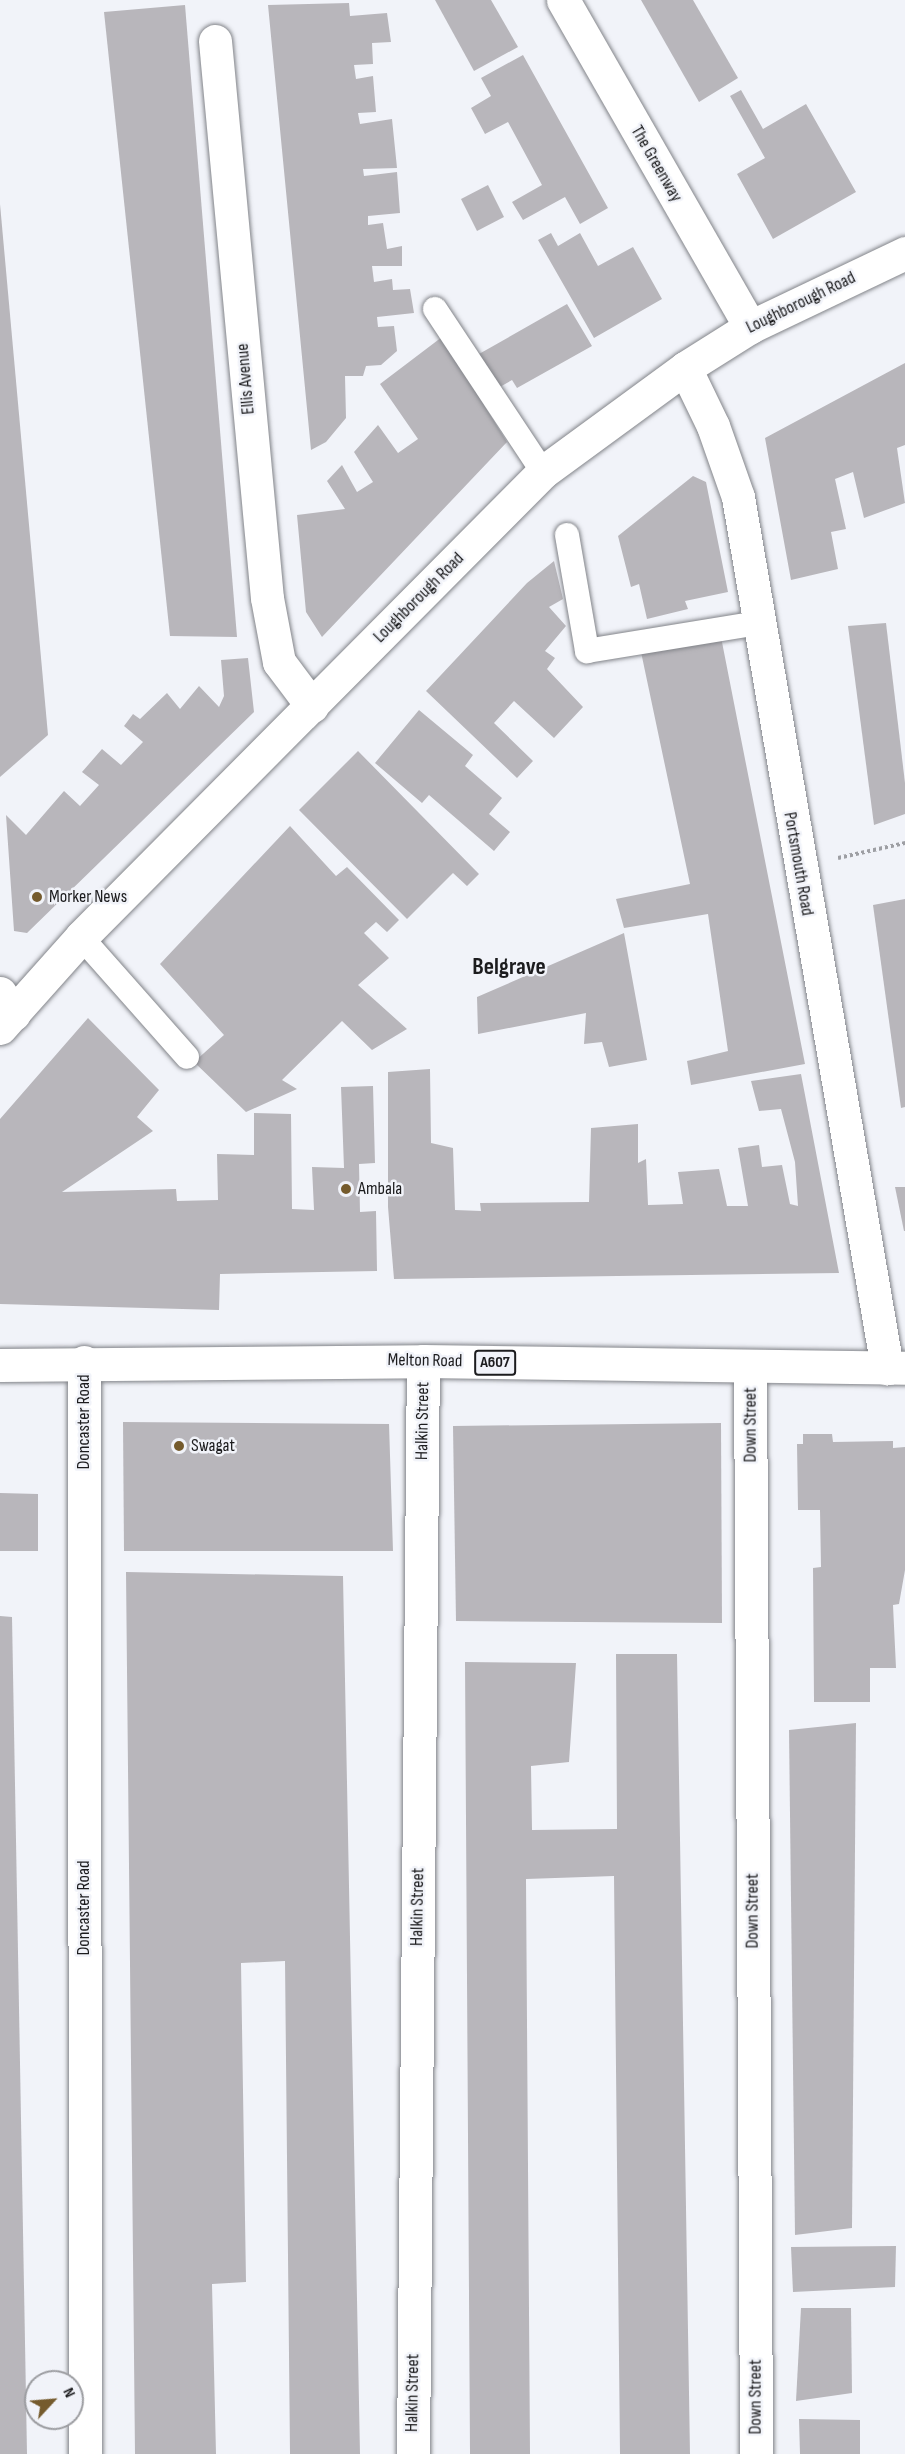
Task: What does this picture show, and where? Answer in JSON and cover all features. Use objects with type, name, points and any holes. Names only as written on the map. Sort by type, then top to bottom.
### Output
[{"type":"street","name":"The Greenway","points":[[562,0],[750,327]]},
{"type":"street","name":"Ellis Avenue","points":[[215,41],[267,598],[279,662],[312,705]]},
{"type":"street","name":"Loughborough Road","points":[[5,1012],[543,472],[685,368],[750,327],[905,253]]},
{"type":"street","name":"Portsmouth Road","points":[[685,368],[713,426],[738,497],[798,866],[896,1368]]},
{"type":"street","name":"Melton Road","points":[[6,1361],[423,1361],[750,1368],[896,1368]]},
{"type":"street","name":"Halkin Street","points":[[413,2454],[423,1361]]},
{"type":"street","name":"Doncaster Road","points":[[84,1362],[85,2454]]},
{"type":"street","name":"Down Street","points":[[750,1368],[756,2454]]},
{"type":"lane","points":[[435,309],[543,472]]},
{"type":"lane","points":[[567,536],[587,651],[758,623]]},
{"type":"lane","points":[[81,937],[187,1057]]},
{"type":"path","points":[[798,866],[905,843]]},
{"type":"building","points":[[435,0],[491,0],[518,47],[474,71]]},
{"type":"building","points":[[641,0],[693,0],[738,78],[699,102]]},
{"type":"building","points":[[349,3],[350,16],[387,13],[391,42],[372,43],[373,64],[354,65],[356,79],[373,76],[376,112],[358,113],[360,124],[392,119],[397,168],[363,169],[364,176],[397,172],[400,213],[368,216],[368,225],[383,223],[387,249],[402,246],[402,266],[372,266],[374,282],[392,279],[393,290],[410,289],[414,313],[377,317],[378,327],[394,326],[397,351],[381,365],[366,366],[363,376],[345,376],[346,418],[326,442],[311,450],[268,5]]},
{"type":"building","points":[[185,5],[237,637],[170,636],[104,12]]},
{"type":"building","points":[[523,55],[608,208],[580,224],[565,197],[523,220],[512,202],[542,185],[508,122],[485,134],[471,108],[491,96],[481,78]]},
{"type":"building","points":[[741,90],[763,129],[806,104],[856,192],[773,239],[737,174],[765,158],[730,96]]},
{"type":"building","points":[[488,185],[504,217],[477,231],[461,199]]},
{"type":"building","points":[[0,204],[48,735],[0,777]]},
{"type":"building","points":[[551,233],[558,246],[580,233],[598,266],[633,247],[662,299],[594,338],[538,240]]},
{"type":"building","points":[[567,304],[592,346],[517,388],[512,380],[498,388],[479,354]]},
{"type":"building","points":[[442,337],[507,442],[322,637],[306,612],[297,515],[345,509],[327,481],[342,465],[357,492],[373,482],[354,452],[378,425],[398,453],[418,439],[380,384]]},
{"type":"building","points":[[905,363],[905,445],[897,448],[905,503],[864,518],[853,472],[835,479],[846,529],[831,532],[838,569],[791,580],[765,438]]},
{"type":"building","points":[[693,476],[706,482],[728,592],[685,601],[688,609],[647,619],[639,584],[631,587],[618,536]]},
{"type":"building","points":[[554,561],[563,599],[549,607],[566,626],[545,651],[555,658],[547,669],[583,707],[554,738],[514,701],[494,723],[533,761],[517,778],[426,691],[527,583]]},
{"type":"building","points":[[886,623],[905,783],[905,814],[874,825],[848,626]]},
{"type":"building","points":[[721,637],[805,1064],[691,1085],[687,1061],[728,1051],[708,914],[624,928],[616,899],[690,884],[641,652]]},
{"type":"building","points":[[248,658],[254,712],[27,933],[14,931],[6,815],[26,835],[64,791],[80,806],[99,785],[82,772],[102,749],[121,765],[143,742],[124,726],[133,714],[140,719],[167,693],[180,709],[199,686],[219,707],[224,696],[221,660]]},
{"type":"building","points":[[419,710],[473,755],[465,766],[502,798],[489,814],[510,832],[494,851],[429,795],[422,803],[375,763]]},
{"type":"building","points":[[358,751],[479,874],[467,886],[453,873],[407,919],[299,810]]},
{"type":"building","points":[[290,826],[336,876],[347,867],[399,920],[387,932],[376,922],[364,933],[389,958],[358,985],[407,1029],[372,1050],[342,1021],[282,1080],[297,1089],[246,1112],[194,1062],[224,1035],[160,964]]},
{"type":"building","points":[[905,899],[905,1107],[901,1108],[873,905]]},
{"type":"building","points":[[624,933],[647,1060],[609,1067],[602,1042],[584,1044],[586,1013],[478,1034],[477,997]]},
{"type":"building","points":[[88,1018],[159,1090],[137,1117],[153,1131],[62,1192],[176,1189],[177,1201],[218,1200],[217,1154],[254,1155],[254,1113],[291,1114],[292,1209],[314,1210],[312,1167],[344,1168],[341,1087],[373,1086],[375,1163],[359,1164],[360,1212],[376,1211],[377,1271],[220,1274],[219,1310],[0,1304],[0,1119]]},
{"type":"building","points":[[430,1069],[431,1143],[453,1148],[455,1210],[481,1211],[480,1203],[589,1202],[591,1128],[638,1124],[638,1163],[646,1159],[648,1205],[683,1204],[678,1172],[719,1169],[727,1206],[748,1206],[738,1148],[759,1145],[762,1167],[782,1165],[790,1204],[798,1206],[795,1162],[781,1109],[759,1111],[751,1081],[801,1074],[839,1273],[394,1279],[388,1207],[388,1072]]},
{"type":"building","points":[[895,1187],[905,1187],[905,1231],[904,1231]]},
{"type":"building","points":[[123,1422],[389,1424],[393,1551],[124,1551]]},
{"type":"building","points":[[721,1423],[722,1623],[456,1621],[453,1426]]},
{"type":"building","points":[[803,1434],[832,1434],[833,1442],[893,1441],[893,1448],[905,1447],[905,1570],[899,1604],[893,1605],[896,1668],[870,1668],[870,1702],[814,1702],[813,1568],[821,1567],[820,1510],[798,1510],[797,1444],[803,1444]]},
{"type":"building","points":[[0,1493],[38,1494],[38,1551],[0,1551]]},
{"type":"building","points":[[126,1572],[343,1576],[360,2454],[290,2454],[285,1961],[241,1963],[246,2282],[212,2284],[216,2454],[135,2454]]},
{"type":"building","points":[[0,1616],[12,1617],[25,2370],[24,2430],[27,2430],[27,2454],[0,2454]]},
{"type":"building","points":[[616,1654],[677,1654],[690,2454],[620,2454],[614,1876],[526,1879],[530,2454],[470,2454],[465,1662],[576,1663],[569,1762],[531,1766],[532,1830],[617,1829]]},
{"type":"building","points":[[856,1723],[852,2228],[795,2235],[789,1730]]},
{"type":"building","points":[[896,2246],[895,2287],[793,2292],[791,2247]]},
{"type":"building","points":[[801,2308],[851,2308],[852,2393],[796,2401]]},
{"type":"building","points":[[799,2419],[860,2420],[860,2454],[800,2454]]},
{"type":"place","name":"Morker News","points":[[37,897]]},
{"type":"place","name":"Ambala","points":[[346,1189]]},
{"type":"place","name":"Swagat","points":[[179,1446]]},
{"type":"district","name":"Belgrave","points":[[509,967]]}]
